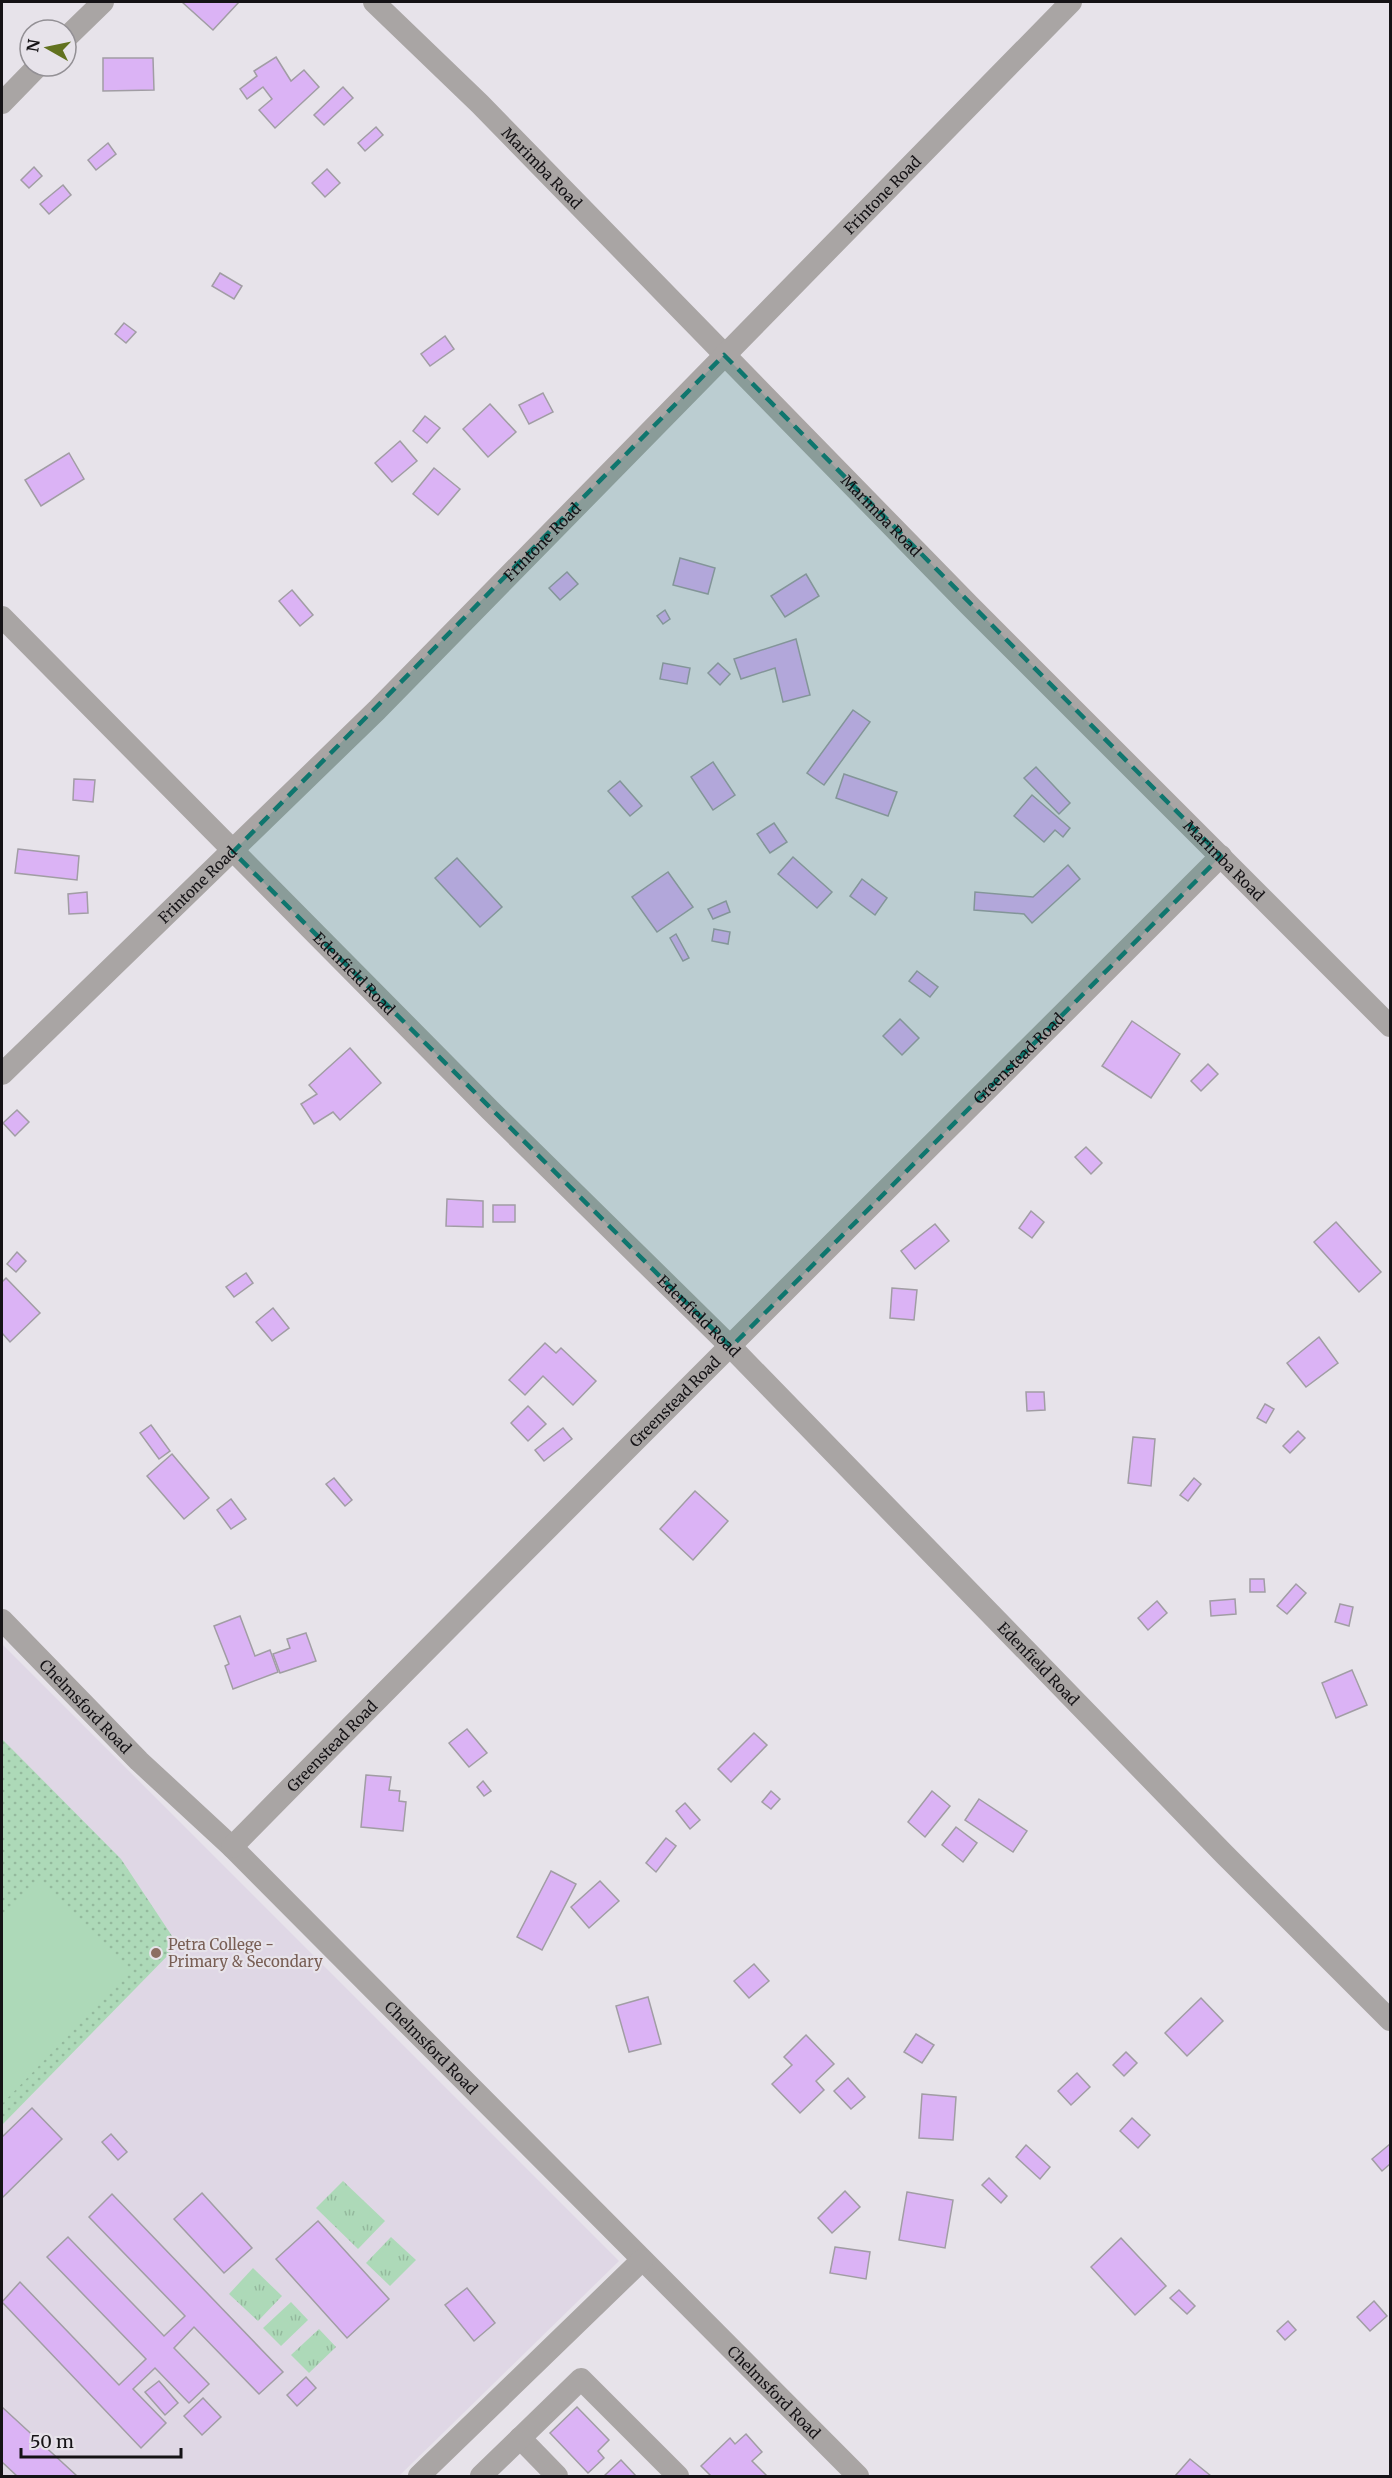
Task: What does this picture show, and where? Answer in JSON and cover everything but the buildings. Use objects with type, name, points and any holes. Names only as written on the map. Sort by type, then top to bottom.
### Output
[{"type":"street","points":[[78,26],[103,2]]},
{"type":"street","name":"Marimba Road","points":[[374,2],[480,104],[969,605],[1390,1026]]},
{"type":"street","name":"Frintone Road","points":[[2,1074],[377,710],[1071,2]]},
{"type":"street","points":[[2,103],[26,78]]},
{"type":"street","name":"Edenfield Road","points":[[2,617],[233,852],[731,1347],[1216,1847],[1390,2020]]},
{"type":"street","name":"Greenstead Road","points":[[232,1847],[543,1531],[731,1347],[1221,856]]},
{"type":"street","name":"Chelmsford Road","points":[[2,1620],[139,1761],[232,1847],[858,2476]]},
{"type":"street","points":[[419,2476],[642,2260]]},
{"type":"street","points":[[481,2476],[580,2379],[678,2476]]},
{"type":"street","points":[[520,2438],[556,2476]]},
{"type":"highlighted area","points":[[724,355],[1221,856],[731,1347],[233,852]]},
{"type":"shaded area","name":"Petra College - Primary & Secondary","points":[[2,1644],[619,2261],[399,2476],[2,2476]]},
{"type":"green space","points":[[2,1739],[121,1859],[178,1945],[2,2125]]},
{"type":"green space","points":[[39,1881],[130,1972],[2,2104],[2,1919]]},
{"type":"green space","points":[[343,2181],[385,2221],[358,2249],[316,2208]]},
{"type":"green space","points":[[391,2237],[416,2260],[390,2286],[366,2263]]},
{"type":"green space","points":[[253,2268],[282,2296],[258,2321],[229,2294]]},
{"type":"green space","points":[[291,2302],[308,2320],[281,2346],[263,2328]]},
{"type":"green space","points":[[319,2329],[336,2347],[309,2373],[291,2355]]},
{"type":"place","name":"Petra College - Primary & Secondary","points":[[156,1953]]}]
